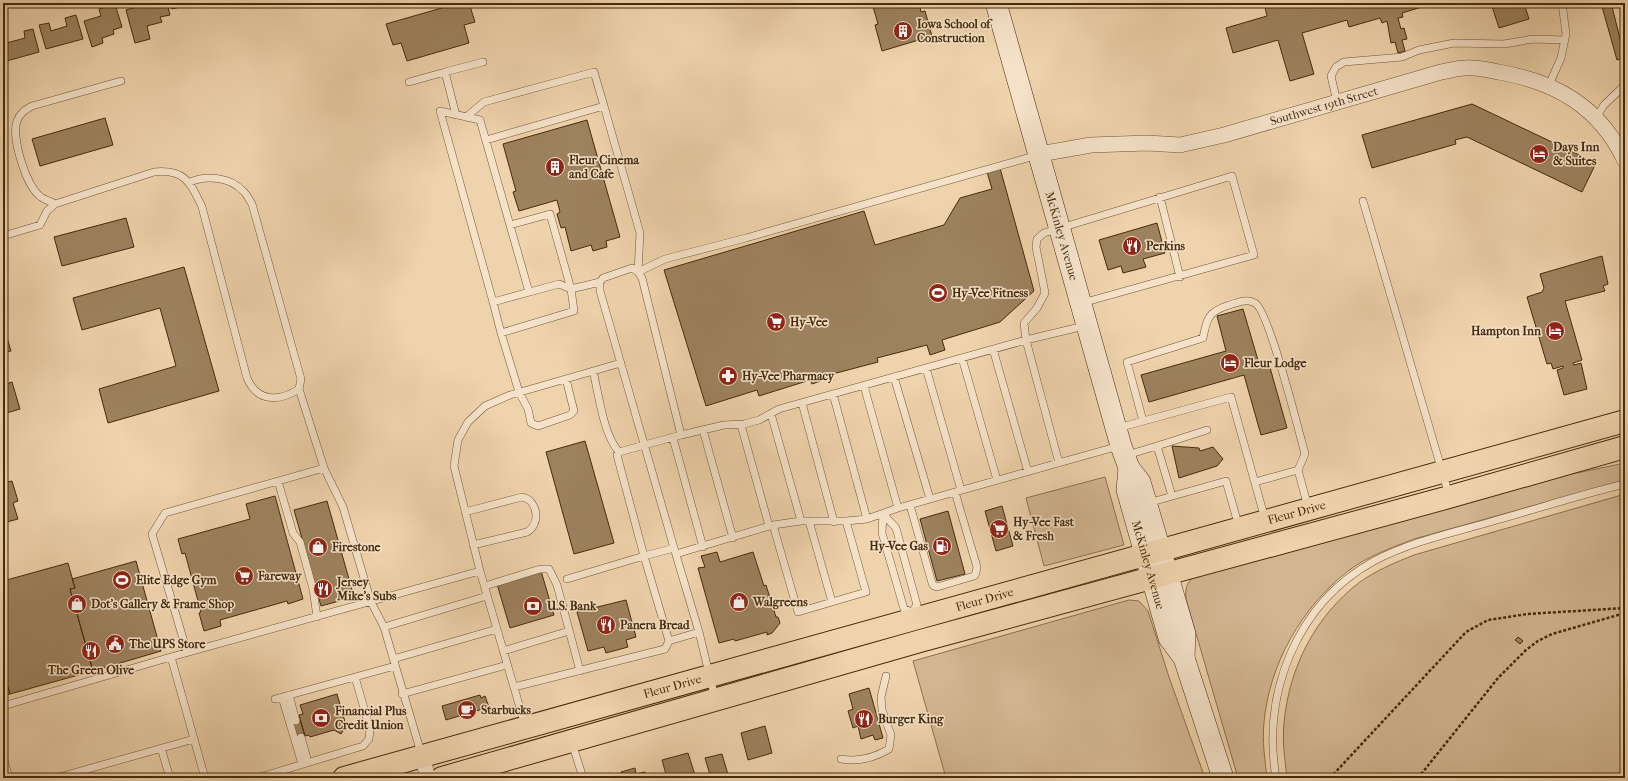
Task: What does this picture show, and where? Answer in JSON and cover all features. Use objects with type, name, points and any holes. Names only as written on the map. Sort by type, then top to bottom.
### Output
[{"type":"main road","name":"McKinley Avenue","points":[[996,3],[1123,450],[1127,490],[1153,553],[1160,577],[1169,638],[1184,658],[1223,778]]},
{"type":"main road","name":"Fleur Drive","points":[[442,778],[715,700],[916,627],[1153,553],[1625,421]]},
{"type":"main road","name":"Fleur Drive","points":[[344,778],[708,677],[916,627],[1160,577],[1449,498],[1625,447]]},
{"type":"main road","name":"McKinley Avenue","points":[[1123,450],[1140,482],[1146,504],[1153,553]]},
{"type":"street","name":"Southwest 19th Street","points":[[1040,154],[1092,145],[1147,143],[1180,145],[1224,135],[1441,72],[1466,68],[1524,76],[1572,97],[1596,118],[1612,139],[1625,161]]},
{"type":"street","points":[[422,756],[428,778]]},
{"type":"lane","points":[[1548,87],[1561,58],[1566,34],[1562,3]]},
{"type":"lane","points":[[1337,102],[1331,76],[1336,67],[1344,62],[1402,57],[1419,50],[1454,43],[1504,44],[1532,40],[1565,40]]},
{"type":"lane","points":[[409,82],[483,62]]},
{"type":"lane","points":[[445,72],[456,115]]},
{"type":"lane","points":[[466,117],[484,102],[594,72],[640,234],[638,272]]},
{"type":"lane","points":[[55,204],[40,196],[26,175],[16,137],[18,119],[22,112],[32,106],[121,81]]},
{"type":"lane","points":[[1596,118],[1604,105],[1625,85]]},
{"type":"lane","points":[[486,140],[604,106]]},
{"type":"lane","points":[[529,292],[480,120],[440,111],[501,333],[519,392],[528,409],[531,423],[538,426],[570,416],[574,411],[566,379]]},
{"type":"lane","points":[[638,272],[665,259],[746,238],[1040,154]]},
{"type":"lane","points":[[3,236],[40,225],[47,211],[55,204],[154,172],[168,170],[184,176],[190,182],[202,207],[247,378],[251,388],[258,395],[270,397],[285,395],[299,388]]},
{"type":"lane","points":[[1059,463],[1026,340],[1024,323],[1037,308],[1045,293],[1036,247],[1037,240],[1044,234],[1060,228],[1232,176],[1254,255],[1082,304]]},
{"type":"lane","points":[[190,182],[200,178],[220,178],[243,190],[252,204],[301,379],[299,388],[324,468],[343,507],[371,602],[384,627],[402,694],[422,756]]},
{"type":"lane","points":[[1160,198],[1180,277]]},
{"type":"lane","points":[[1363,201],[1449,498]]},
{"type":"lane","points":[[501,333],[574,311],[571,289],[550,214],[510,225]]},
{"type":"lane","points":[[493,302],[559,284],[571,289],[600,282],[603,278],[632,268],[638,272],[642,278],[681,435]]},
{"type":"lane","points":[[600,282],[600,290],[699,632],[708,677],[715,700]]},
{"type":"lane","points":[[1143,421],[1127,362],[1203,338],[1206,321],[1212,312],[1244,300],[1256,303],[1261,310],[1273,341],[1305,454],[1298,470],[1309,510]]},
{"type":"lane","points":[[619,452],[724,425],[741,425],[759,420],[779,409],[1026,340],[1088,325]]},
{"type":"lane","points":[[993,349],[1028,472]]},
{"type":"lane","points":[[962,358],[997,480]]},
{"type":"lane","points":[[526,727],[480,571],[454,466],[458,440],[468,422],[485,406],[519,392],[621,363]]},
{"type":"lane","points":[[910,505],[934,586],[937,587],[974,576],[977,567],[926,368]]},
{"type":"lane","points":[[593,371],[607,430],[612,445],[619,452]]},
{"type":"lane","points":[[894,377],[930,499]]},
{"type":"lane","points":[[864,386],[898,508]]},
{"type":"lane","points":[[833,394],[867,519]]},
{"type":"lane","points":[[1123,450],[1143,421],[1231,397],[1266,522]]},
{"type":"lane","points":[[802,403],[834,522]]},
{"type":"lane","points":[[771,414],[801,521]]},
{"type":"lane","points":[[741,425],[798,612],[866,592],[846,522]]},
{"type":"lane","points":[[703,430],[733,538]]},
{"type":"lane","points":[[567,579],[644,556],[703,547],[771,526],[801,521],[846,522],[867,519],[898,508],[1059,463],[1123,450],[1157,446],[1207,430]]},
{"type":"lane","points":[[672,438],[703,547]]},
{"type":"lane","points":[[1157,446],[1172,496]]},
{"type":"lane","points":[[514,687],[665,649],[668,641],[617,459],[619,452]]},
{"type":"lane","points":[[187,652],[152,534],[165,513],[324,468]]},
{"type":"lane","points":[[1255,482],[1298,470]]},
{"type":"lane","points":[[278,481],[293,533],[300,542],[311,582],[317,617]]},
{"type":"lane","points":[[1146,504],[1226,481],[1240,529]]},
{"type":"lane","points":[[1276,778],[1273,752],[1274,706],[1286,664],[1306,625],[1320,606],[1337,589],[1373,562],[1403,548],[1625,484]]},
{"type":"lane","points":[[465,512],[522,497],[528,498],[533,503],[536,514],[536,523],[534,528],[527,532],[473,545]]},
{"type":"lane","points":[[883,514],[896,528],[917,605],[916,627]]},
{"type":"lane","points":[[883,514],[882,533],[904,609],[916,627]]},
{"type":"lane","points":[[810,521],[832,602]]},
{"type":"lane","points":[[485,586],[540,569],[549,569],[557,585],[580,670]]},
{"type":"lane","points":[[3,706],[187,652],[480,571]]},
{"type":"lane","points":[[384,627],[487,596]]},
{"type":"lane","points":[[282,697],[355,677],[394,662],[497,629]]},
{"type":"lane","points":[[503,651],[570,631]]},
{"type":"lane","points":[[668,641],[699,632]]},
{"type":"lane","points":[[171,657],[205,778]]},
{"type":"lane","points":[[402,694],[507,665]]},
{"type":"lane","points":[[842,758],[852,760],[865,758],[879,755],[889,749],[890,735],[882,710],[881,697],[886,676]]},
{"type":"lane","points":[[259,777],[363,746],[369,739],[370,729],[355,677]]},
{"type":"lane","points":[[282,697],[296,721]]},
{"type":"lane","points":[[282,697],[305,763]]},
{"type":"lane","points":[[301,737],[305,763]]},
{"type":"lane","points":[[56,778],[194,738]]},
{"type":"lane","points":[[572,741],[583,778]]},
{"type":"lane","points":[[161,748],[170,778]]},
{"type":"lane","points":[[3,757],[9,778]]},
{"type":"path","points":[[1330,778],[1466,632],[1488,620],[1527,614],[1625,608]]},
{"type":"path","points":[[1418,778],[1498,678],[1526,650],[1538,641],[1552,634],[1625,613]]},
{"type":"shaded area","points":[[1625,463],[1625,480],[1414,539],[1388,549],[1348,571],[1331,585],[1316,602],[1291,638],[1281,658],[1267,701],[1263,730],[1267,778],[1238,778],[1186,599],[1186,591],[1191,579],[1198,574],[1325,542],[1533,482]]},
{"type":"shaded area","points":[[1105,477],[1124,545],[1044,566],[1026,498]]},
{"type":"shaded area","points":[[1625,494],[1625,778],[1287,778],[1283,730],[1287,703],[1298,663],[1317,627],[1344,596],[1360,582],[1379,570],[1414,555]]},
{"type":"shaded area","points":[[1129,600],[1139,601],[1148,611],[1169,677],[1205,778],[946,778],[913,661]]},
{"type":"building","points":[[150,3],[167,3],[170,15],[160,17],[162,22],[147,26],[150,39],[135,43],[126,10]]},
{"type":"building","points":[[171,3],[196,3],[172,9]]},
{"type":"building","points":[[459,3],[469,3],[475,22],[464,25],[469,43],[407,61],[401,43],[393,45],[386,24]]},
{"type":"building","name":"Iowa School of Construction","points":[[872,3],[919,3],[921,12],[925,11],[932,36],[882,51],[875,25],[878,24]]},
{"type":"building","points":[[1264,3],[1435,3],[1402,13],[1403,17],[1398,18],[1401,29],[1404,28],[1407,39],[1402,40],[1405,51],[1398,53],[1395,42],[1391,43],[1387,21],[1382,23],[1380,18],[1349,27],[1347,20],[1302,33],[1314,74],[1290,81],[1278,40],[1233,53],[1226,28],[1267,16]]},
{"type":"building","points":[[1491,3],[1524,3],[1529,19],[1499,28]]},
{"type":"building","points":[[1601,3],[1611,3],[1625,58],[1617,60]]},
{"type":"building","points":[[115,4],[122,27],[113,30],[114,34],[102,38],[103,43],[92,47],[84,21],[101,16],[99,9]]},
{"type":"building","points":[[76,15],[83,39],[46,49],[39,25],[49,23],[51,31],[67,26],[65,18]]},
{"type":"building","points":[[33,29],[39,52],[3,62],[3,44],[25,38],[24,31]]},
{"type":"building","name":"Days Inn & Suites","points":[[1472,104],[1596,163],[1582,192],[1467,137],[1455,140],[1456,144],[1372,168],[1362,135]]},
{"type":"building","points":[[105,118],[113,145],[40,166],[32,139]]},
{"type":"building","name":"Fleur Cinema and Cafe","points":[[587,120],[620,237],[606,241],[607,247],[593,251],[591,245],[571,251],[565,227],[561,228],[557,214],[560,212],[557,200],[519,211],[513,192],[516,191],[503,144]]},
{"type":"building","points":[[1000,168],[1034,291],[1000,322],[942,340],[945,350],[930,355],[927,345],[877,358],[878,362],[825,376],[826,379],[812,384],[810,380],[759,396],[757,390],[706,406],[664,270],[864,211],[875,245],[944,225],[960,198],[992,189],[987,172]]},
{"type":"building","points":[[126,218],[134,247],[62,266],[54,237]]},
{"type":"building","name":"Perkins","points":[[1157,223],[1165,253],[1143,259],[1146,267],[1123,273],[1121,266],[1108,270],[1099,240]]},
{"type":"building","name":"Hampton Inn","points":[[1602,256],[1608,284],[1603,286],[1605,291],[1565,301],[1582,360],[1573,363],[1574,365],[1581,363],[1587,389],[1564,395],[1557,370],[1563,368],[1563,366],[1553,369],[1551,363],[1547,364],[1527,297],[1542,292],[1544,288],[1540,274]]},
{"type":"building","points":[[184,267],[219,391],[108,423],[99,389],[176,366],[160,308],[82,330],[73,298]]},
{"type":"building","points":[[1243,309],[1260,367],[1269,364],[1287,428],[1261,435],[1244,375],[1149,402],[1141,375],[1226,351],[1217,316]]},
{"type":"building","points":[[3,324],[11,351],[3,353]]},
{"type":"building","points":[[12,382],[20,409],[3,414],[3,385]]},
{"type":"building","points":[[585,441],[614,543],[574,554],[546,452]]},
{"type":"building","points":[[1172,446],[1199,448],[1200,451],[1213,447],[1223,459],[1217,466],[1179,478]]},
{"type":"building","points":[[12,481],[18,501],[13,503],[18,519],[3,523],[3,483]]},
{"type":"building","name":"Fareway","points":[[275,496],[303,599],[288,604],[287,601],[220,620],[221,626],[204,631],[199,613],[201,612],[185,553],[182,554],[178,539],[250,519],[246,504]]},
{"type":"building","points":[[327,501],[354,597],[321,606],[294,510]]},
{"type":"building","name":"Hy-Vee Fast & Fresh","points":[[1002,506],[1013,546],[996,551],[985,511]]},
{"type":"building","name":"Hy-Vee Gas","points":[[948,511],[965,574],[937,581],[920,519]]},
{"type":"building","name":"Walgreens","points":[[717,552],[720,562],[753,552],[764,586],[766,585],[776,617],[778,617],[780,623],[772,633],[767,635],[767,632],[735,641],[734,639],[719,643],[698,568],[705,567],[701,556]]},
{"type":"building","points":[[136,561],[161,651],[93,671],[70,589],[75,588],[72,579]]},
{"type":"building","points":[[68,563],[75,588],[70,589],[93,671],[10,694],[3,670],[3,581]]},
{"type":"building","points":[[541,571],[554,615],[510,628],[497,584]]},
{"type":"building","name":"Panera Bread","points":[[626,600],[636,637],[626,640],[628,647],[606,653],[604,647],[588,651],[577,612]]},
{"type":"building","points":[[1518,637],[1523,641],[1520,644],[1515,640]]},
{"type":"building","points":[[3,670],[10,694],[3,696]]},
{"type":"building","name":"Burger King","points":[[869,688],[883,738],[875,740],[873,735],[861,739],[858,726],[853,728],[848,711],[853,709],[849,694]]},
{"type":"building","name":"Financial Plus Credit Union","points":[[337,694],[345,722],[347,724],[341,734],[334,730],[310,737],[309,735],[305,736],[299,715],[303,714],[300,705]]},
{"type":"building","points":[[480,695],[481,698],[485,696],[489,707],[446,720],[442,706]]},
{"type":"building","points":[[300,720],[305,736],[295,739],[290,723]]},
{"type":"building","points":[[765,726],[772,753],[748,760],[741,733]]},
{"type":"building","points":[[688,753],[696,778],[689,778],[687,773],[679,776],[680,778],[667,778],[662,760]]},
{"type":"building","points":[[722,754],[729,778],[711,778],[705,758]]},
{"type":"building","points":[[635,768],[636,774],[645,772],[647,778],[617,778],[617,776],[622,775],[621,772]]},
{"type":"building","points":[[611,773],[613,778],[593,778]]},
{"type":"place","name":"Iowa School of Construction","points":[[903,31]]},
{"type":"place","name":"Days Inn & Suites","points":[[1539,154]]},
{"type":"place","name":"Fleur Cinema and Cafe","points":[[555,167]]},
{"type":"place","name":"Perkins","points":[[1132,246]]},
{"type":"place","name":"Hy-Vee Fitness","points":[[938,293]]},
{"type":"place","name":"Hy-Vee","points":[[776,322]]},
{"type":"place","name":"Hampton Inn","points":[[1555,331]]},
{"type":"place","name":"Fleur Lodge","points":[[1230,363]]},
{"type":"place","name":"Hy-Vee Pharmacy","points":[[728,376]]},
{"type":"place","name":"Hy-Vee Fast & Fresh","points":[[999,529]]},
{"type":"place","name":"Hy-Vee Gas","points":[[942,546]]},
{"type":"place","name":"Firestone","points":[[318,547]]},
{"type":"place","name":"Fareway","points":[[244,576]]},
{"type":"place","name":"Elite Edge Gym","points":[[122,580]]},
{"type":"place","name":"Jersey Mike's Subs","points":[[323,589]]},
{"type":"place","name":"Walgreens","points":[[739,602]]},
{"type":"place","name":"Dot's Gallery & Frame Shop","points":[[77,604]]},
{"type":"place","name":"U.S. Bank","points":[[533,606]]},
{"type":"place","name":"Panera Bread","points":[[606,625]]},
{"type":"place","name":"The UPS Store","points":[[115,644]]},
{"type":"place","name":"The Green Olive","points":[[91,651]]},
{"type":"place","name":"Starbucks","points":[[467,710]]},
{"type":"place","name":"Financial Plus Credit Union","points":[[321,718]]},
{"type":"place","name":"Burger King","points":[[864,719]]}]
